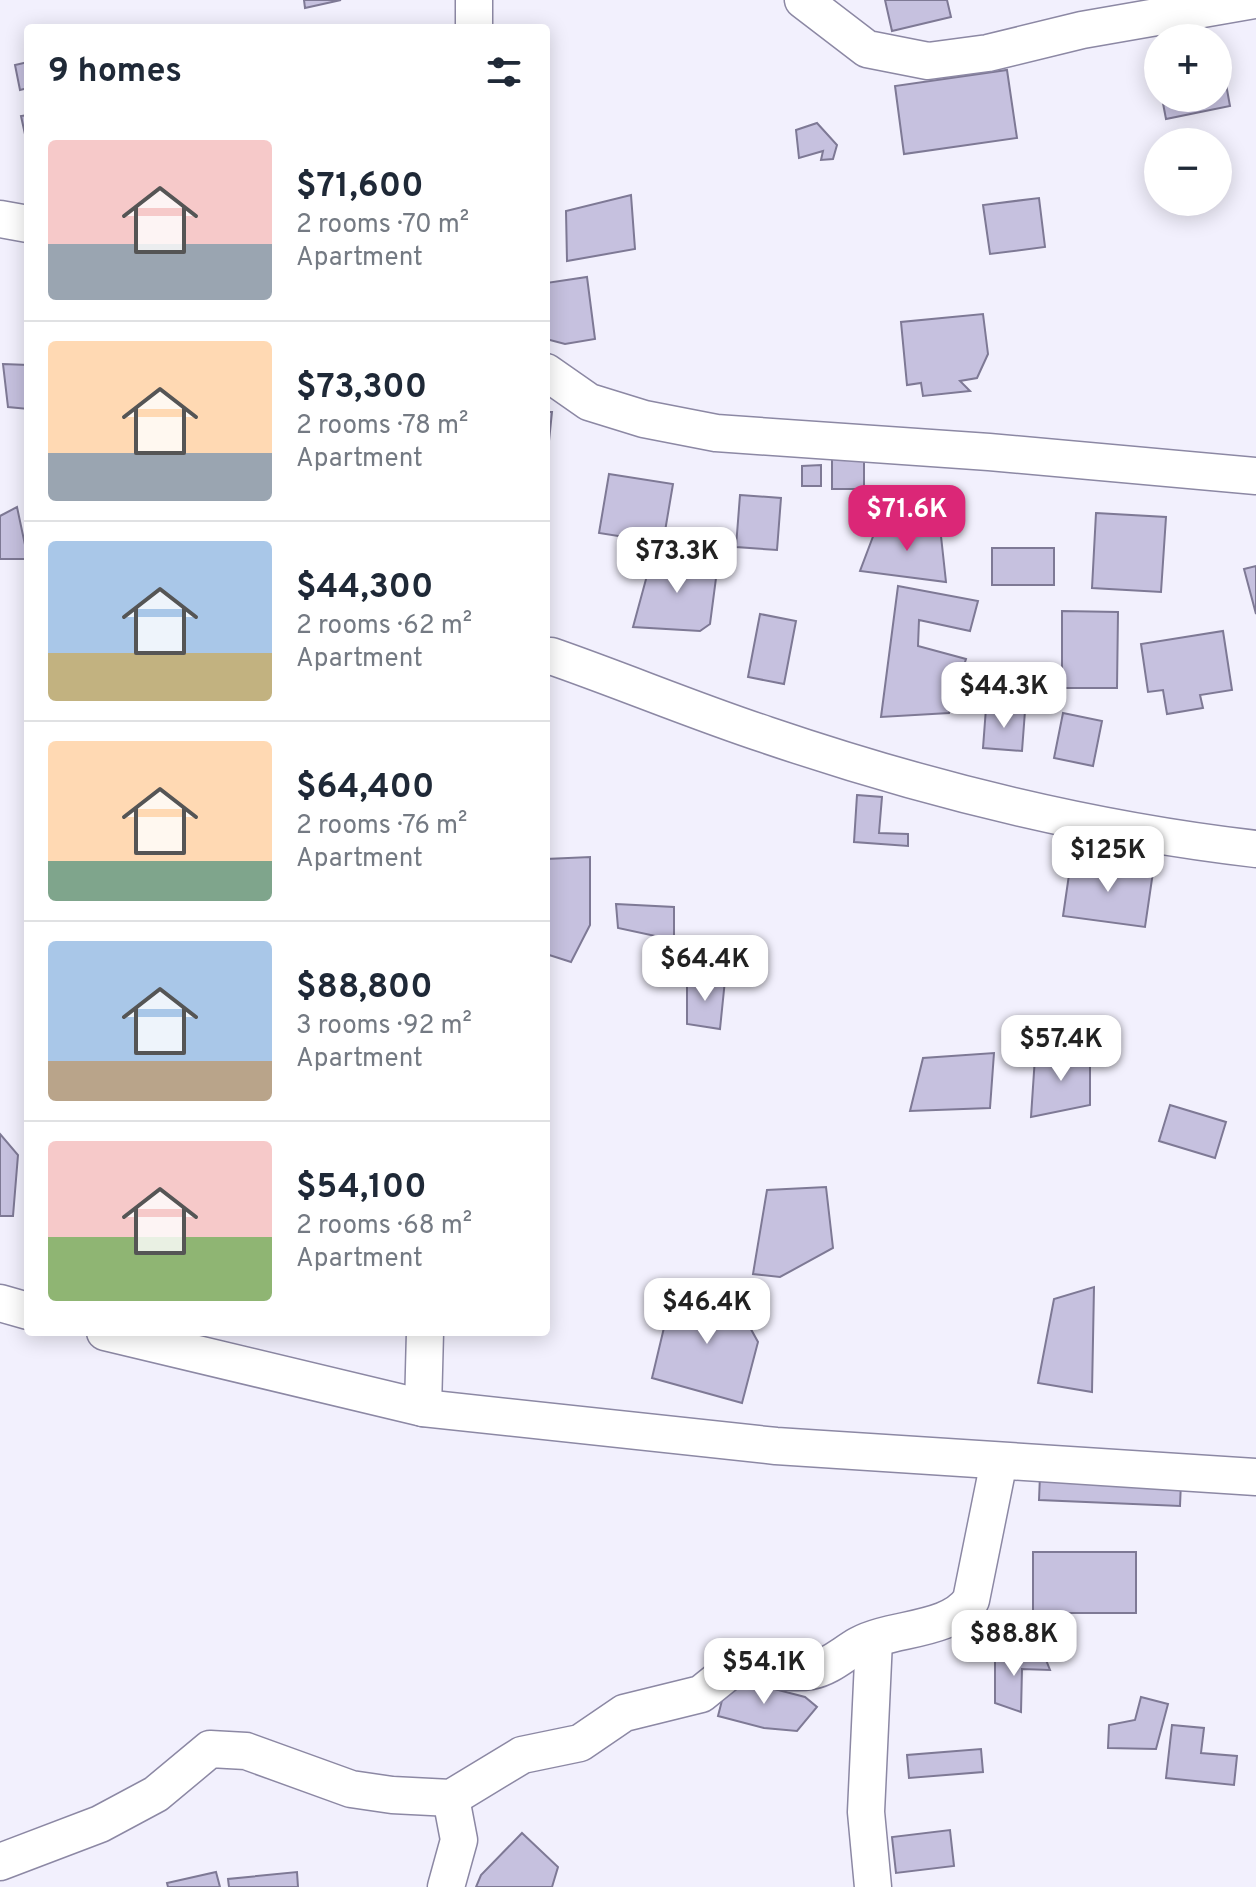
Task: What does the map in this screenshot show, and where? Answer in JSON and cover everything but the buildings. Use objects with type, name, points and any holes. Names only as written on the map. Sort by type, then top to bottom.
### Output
[{"type":"street","points":[[474,0],[474,24]]},
{"type":"street","points":[[803,0],[867,49],[928,61],[988,53],[1082,30],[1254,0]]},
{"type":"street","points":[[0,219],[24,223]]},
{"type":"street","points":[[550,375],[589,402],[644,419],[716,433],[989,452],[1256,476]]},
{"type":"street","points":[[551,656],[768,736],[990,801],[1161,838],[1256,849]]},
{"type":"street","points":[[0,1303],[24,1310]]},
{"type":"street","points":[[122,1336],[423,1408],[776,1446],[1256,1477]]},
{"type":"street","points":[[423,1408],[425,1336]]},
{"type":"street","points":[[0,1862],[100,1824],[156,1794],[210,1749],[246,1751],[351,1789],[451,1798],[522,1755],[580,1743],[624,1713],[701,1694],[737,1665],[810,1671],[835,1662],[861,1644],[940,1621],[965,1609],[977,1578],[999,1461]]},
{"type":"street","points":[[873,1887],[866,1812],[874,1640]]},
{"type":"street","points":[[446,1887],[459,1840],[451,1798]]}]
